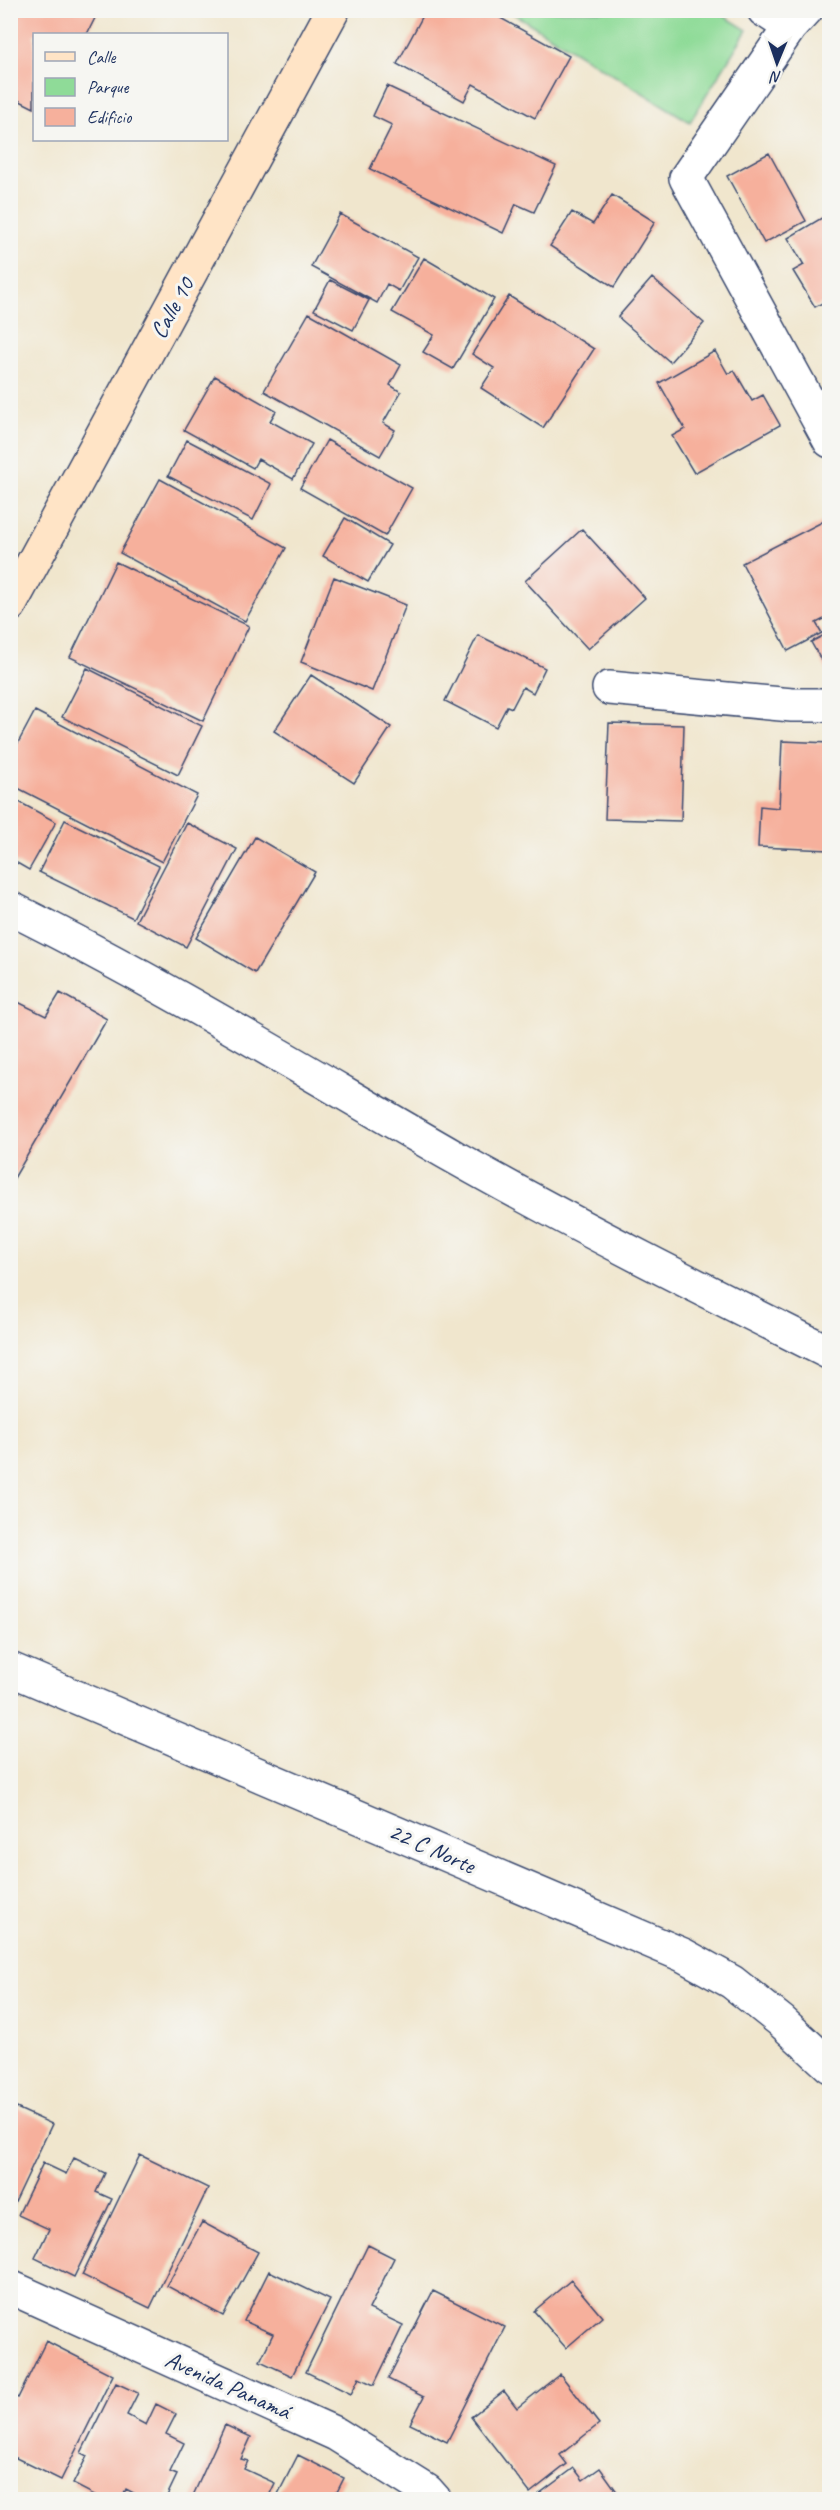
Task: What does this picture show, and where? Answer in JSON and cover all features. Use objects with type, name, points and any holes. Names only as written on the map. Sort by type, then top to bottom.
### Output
[{"type":"main road","name":"Calle 10","points":[[10,605],[333,10]]},
{"type":"street","points":[[787,16],[686,178],[830,441]]},
{"type":"street","points":[[609,688],[792,705],[830,705]]},
{"type":"street","points":[[10,908],[192,1003],[458,1159],[675,1276],[830,1353]]},
{"type":"street","name":"22 C Norte","points":[[10,1669],[683,1955],[732,1982],[781,2021],[830,2066]]},
{"type":"street","name":"Avenida Panamá","points":[[14,2298],[336,2434],[429,2497]]},
{"type":"green space","points":[[509,11],[716,11],[747,30],[690,122]]},
{"type":"building","points":[[19,10],[99,10],[88,33],[33,33],[33,108],[10,96],[10,27]]},
{"type":"building","points":[[426,10],[486,10],[569,56],[535,118],[473,84],[464,101],[397,64]]},
{"type":"building","points":[[387,86],[556,166],[534,212],[516,204],[503,233],[370,169],[392,125],[373,116]]},
{"type":"building","points":[[769,153],[806,221],[764,243],[727,176]]},
{"type":"building","points":[[612,195],[655,222],[614,287],[550,246],[572,212],[593,224]]},
{"type":"building","points":[[830,213],[830,299],[815,307],[793,271],[804,265],[788,238]]},
{"type":"building","points":[[340,214],[418,257],[399,291],[387,284],[377,303],[311,267]]},
{"type":"building","points":[[424,258],[494,299],[453,369],[423,352],[434,335],[392,312]]},
{"type":"building","points":[[652,278],[704,323],[670,362],[618,317]]},
{"type":"building","points":[[330,280],[369,300],[353,330],[314,310]]},
{"type":"building","points":[[509,296],[594,349],[543,428],[481,388],[494,368],[472,354]]},
{"type":"building","points":[[309,313],[401,365],[390,385],[401,392],[383,423],[395,430],[380,456],[264,391]]},
{"type":"building","points":[[715,351],[728,374],[734,370],[752,401],[763,395],[780,425],[694,473],[672,436],[685,429],[659,383]]},
{"type":"building","points":[[215,376],[276,411],[270,421],[312,444],[293,479],[258,459],[253,468],[184,430]]},
{"type":"building","points":[[187,440],[271,484],[253,520],[168,476]]},
{"type":"building","points":[[327,440],[412,488],[385,536],[300,488]]},
{"type":"building","points":[[160,479],[286,548],[245,621],[120,553]]},
{"type":"building","points":[[345,518],[390,545],[368,582],[323,556]]},
{"type":"building","points":[[830,518],[830,616],[816,623],[822,633],[788,651],[742,563]]},
{"type":"building","points":[[582,529],[645,598],[588,649],[525,581]]},
{"type":"building","points":[[116,562],[249,626],[203,721],[70,657]]},
{"type":"building","points":[[334,577],[406,605],[372,691],[301,662]]},
{"type":"building","points":[[830,632],[830,676],[811,642]]},
{"type":"building","points":[[478,635],[545,668],[533,693],[523,687],[512,708],[507,706],[496,727],[445,701]]},
{"type":"building","points":[[87,668],[202,726],[178,775],[62,717]]},
{"type":"building","points":[[311,675],[391,727],[354,783],[274,731]]},
{"type":"building","points":[[35,711],[197,795],[162,862],[10,784],[10,758]]},
{"type":"building","points":[[609,723],[684,725],[681,821],[605,819]]},
{"type":"building","points":[[782,741],[830,743],[830,850],[758,847],[760,806],[779,808]]},
{"type":"building","points":[[10,797],[56,822],[29,870],[10,859]]},
{"type":"building","points":[[65,820],[159,866],[133,918],[39,872]]},
{"type":"building","points":[[187,823],[237,849],[186,947],[136,921]]},
{"type":"building","points":[[255,837],[315,872],[255,973],[196,938]]},
{"type":"building","points":[[60,993],[107,1019],[10,1185],[10,998],[46,1016]]},
{"type":"building","points":[[10,2105],[52,2124],[10,2213]]},
{"type":"building","points":[[140,2155],[208,2188],[150,2308],[82,2275]]},
{"type":"building","points":[[74,2158],[105,2173],[96,2192],[112,2199],[74,2277],[35,2258],[49,2229],[18,2215],[43,2163],[66,2174]]},
{"type":"building","points":[[202,2222],[258,2252],[223,2316],[167,2286]]},
{"type":"building","points":[[368,2245],[394,2258],[369,2309],[403,2325],[374,2385],[359,2378],[351,2394],[306,2372]]},
{"type":"building","points":[[269,2271],[330,2300],[292,2376],[260,2361],[273,2334],[244,2321]]},
{"type":"building","points":[[571,2280],[602,2317],[566,2348],[534,2311]]},
{"type":"building","points":[[433,2291],[505,2327],[447,2442],[410,2424],[424,2397],[388,2379]]},
{"type":"building","points":[[46,2341],[113,2375],[61,2480],[10,2455],[10,2394],[18,2398]]},
{"type":"building","points":[[560,2374],[599,2424],[560,2455],[567,2464],[530,2493],[471,2417],[504,2391],[517,2408]]},
{"type":"building","points":[[116,2383],[138,2393],[127,2415],[146,2425],[156,2404],[176,2414],[166,2434],[184,2443],[170,2472],[177,2475],[165,2500],[147,2500],[126,2489],[121,2500],[104,2500],[73,2484],[87,2456],[81,2453]]},
{"type":"building","points":[[225,2425],[251,2437],[241,2459],[248,2461],[244,2469],[275,2483],[267,2500],[191,2500]]},
{"type":"building","points":[[298,2455],[344,2478],[333,2500],[275,2500]]},
{"type":"building","points":[[574,2468],[583,2480],[600,2468],[623,2500],[543,2500],[539,2494]]}]
